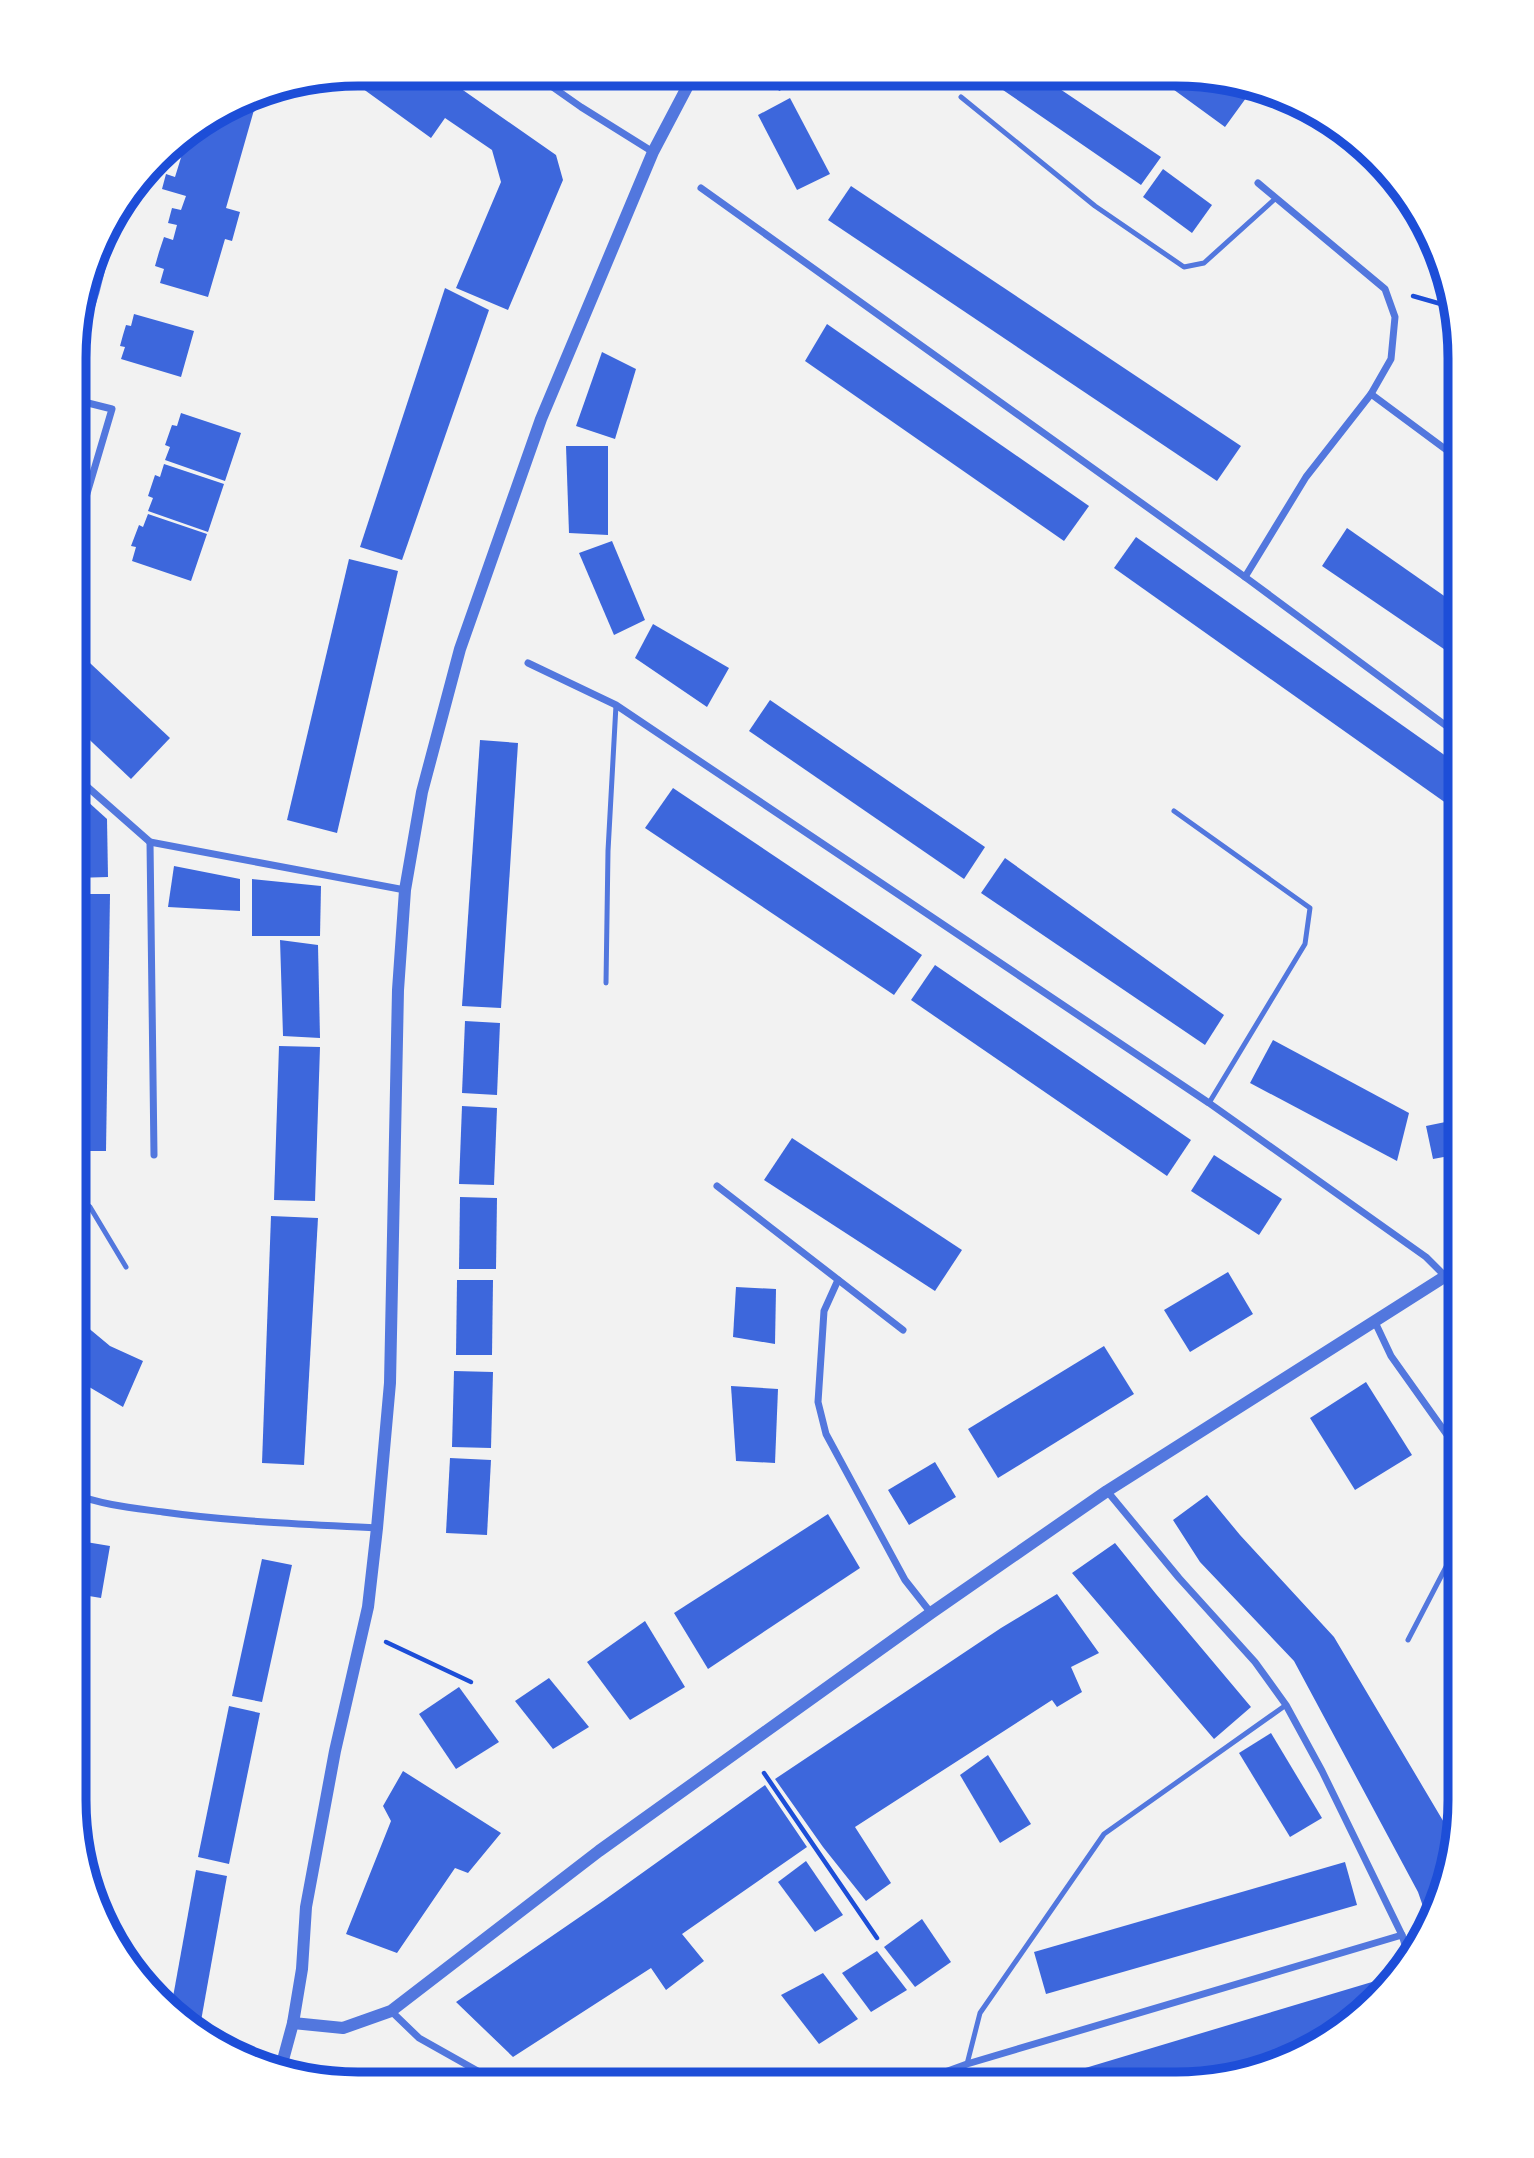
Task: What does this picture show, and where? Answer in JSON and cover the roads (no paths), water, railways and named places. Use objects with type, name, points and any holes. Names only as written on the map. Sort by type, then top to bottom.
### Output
[{"type":"street","points":[[551,86],[653,152]]},
{"type":"street","points":[[283,2061],[293,2022],[302,1969],[306,1907],[335,1751],[368,1607],[377,1528],[390,1383],[398,990],[405,890],[422,792],[460,649],[541,419],[653,152],[688,86]]},
{"type":"street","points":[[1245,577],[1306,477],[1371,394],[1391,359],[1395,317],[1385,289],[1258,183]]},
{"type":"street","points":[[701,188],[1245,577],[1448,727]]},
{"type":"street","points":[[90,311],[105,258]]},
{"type":"street","points":[[1371,394],[1448,451]]},
{"type":"street","points":[[86,403],[111,409],[86,496]]},
{"type":"street","points":[[293,2022],[343,2028],[391,2011],[599,1851],[931,1612],[1107,1491],[1446,1276],[1426,1257],[1209,1103],[616,705],[528,663]]},
{"type":"street","points":[[86,786],[150,842],[405,890]]},
{"type":"street","points":[[150,842],[154,1155]]},
{"type":"street","points":[[717,1186],[902,1330]]},
{"type":"street","points":[[838,1280],[824,1311],[818,1402],[826,1434],[905,1580],[931,1612]]},
{"type":"street","points":[[1374,1320],[1391,1356],[1448,1436]]},
{"type":"street","points":[[1107,1491],[1179,1578],[1255,1662],[1286,1705],[1322,1771],[1406,1946]]},
{"type":"street","points":[[86,1499],[204,1518],[377,1528]]},
{"type":"street","points":[[945,2072],[1402,1935]]},
{"type":"street","points":[[391,2011],[419,2038],[479,2072]]},
{"type":"lane","points":[[961,97],[1095,206],[1184,267],[1204,263],[1276,198]]},
{"type":"lane","points":[[606,983],[608,851],[616,705]]},
{"type":"lane","points":[[1174,811],[1310,908],[1305,943],[1209,1103]]},
{"type":"lane","points":[[86,1204],[126,1266]]},
{"type":"lane","points":[[1408,1640],[1448,1564]]},
{"type":"lane","points":[[967,2064],[979,2013],[1104,1833],[1286,1705]]}]
